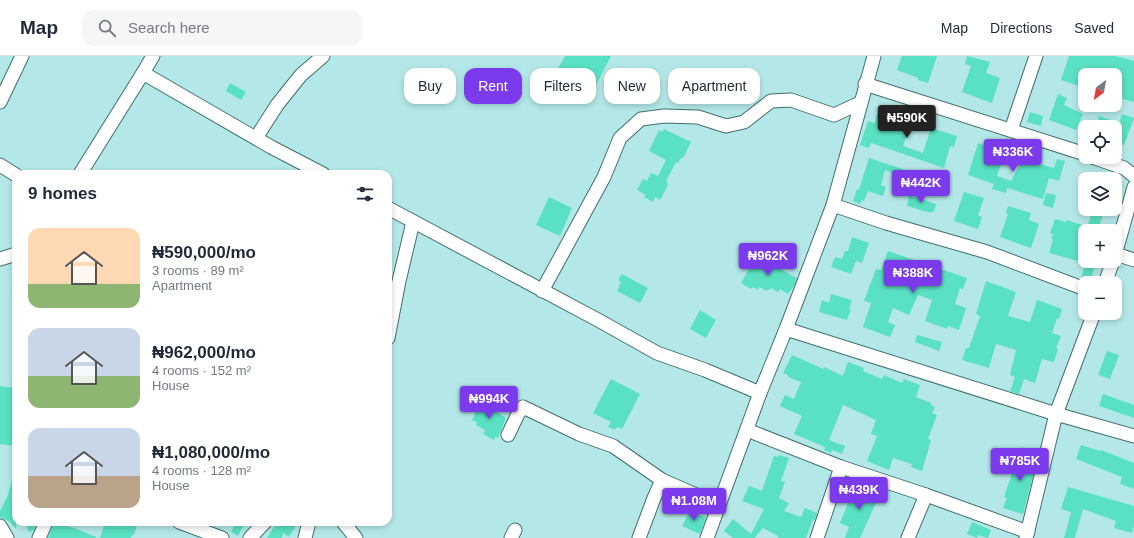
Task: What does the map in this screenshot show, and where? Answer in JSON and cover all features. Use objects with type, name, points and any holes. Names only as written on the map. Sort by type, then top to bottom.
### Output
[{"type":"street","points":[[0,102],[22,56]]},
{"type":"street","points":[[82,170],[153,56]]},
{"type":"street","points":[[256,138],[277,105],[301,75],[323,56]]},
{"type":"street","points":[[707,538],[760,393],[833,205],[874,56]]},
{"type":"street","points":[[1011,130],[1036,56]]},
{"type":"street","points":[[143,73],[256,138],[316,170]]},
{"type":"street","points":[[866,84],[1078,152]]},
{"type":"street","points":[[542,291],[604,177],[620,138],[641,119],[664,116],[698,117],[726,126],[744,122],[771,101],[791,100],[834,115],[860,103]]},
{"type":"street","points":[[1112,164],[1124,168],[1134,176]]},
{"type":"street","points":[[0,165],[12,172]]},
{"type":"street","points":[[1122,229],[1134,187]]},
{"type":"street","points":[[833,205],[886,223],[987,252],[1078,287]]},
{"type":"street","points":[[392,210],[657,353],[705,370],[760,393]]},
{"type":"street","points":[[392,317],[413,222]]},
{"type":"street","points":[[0,259],[12,255]]},
{"type":"street","points":[[1122,258],[1134,260]]},
{"type":"street","points":[[747,430],[841,467],[926,495],[1027,535],[1056,414],[1091,320]]},
{"type":"street","points":[[786,329],[1056,414],[1134,436]]},
{"type":"street","points":[[508,435],[523,407],[579,434],[613,446],[662,480],[719,505]]},
{"type":"street","points":[[817,538],[841,467]]},
{"type":"street","points":[[639,538],[662,480]]},
{"type":"street","points":[[908,538],[926,495]]},
{"type":"street","points":[[39,538],[44,526]]},
{"type":"street","points":[[190,526],[222,538]]},
{"type":"street","points":[[250,538],[261,526]]},
{"type":"street","points":[[305,538],[308,526]]},
{"type":"street","points":[[346,526],[356,538]]},
{"type":"building","points":[[565,56],[611,56],[596,85],[596,68],[558,68]]},
{"type":"building","points":[[902,56],[937,56],[928,83],[897,70]]},
{"type":"building","points":[[967,56],[990,62],[986,73],[1000,78],[992,103],[962,92],[971,66],[965,64]]},
{"type":"building","points":[[1069,56],[1115,56],[1134,61],[1134,102],[1122,99],[1122,68],[1078,68],[1078,86],[1061,80]]},
{"type":"building","points":[[230,83],[246,92],[241,100],[226,91]]},
{"type":"building","points":[[1058,94],[1067,98],[1064,105],[1083,114],[1080,120],[1078,120],[1076,130],[1049,120]]},
{"type":"building","points":[[884,112],[911,122],[903,146],[923,153],[931,128],[957,136],[954,147],[950,146],[944,168],[871,143],[869,148],[860,145],[868,121],[875,123],[877,114],[883,115]]},
{"type":"building","points":[[1030,112],[1043,116],[1041,126],[1027,122]]},
{"type":"building","points":[[1122,114],[1134,118],[1124,145],[1122,144],[1122,120],[1120,120]]},
{"type":"building","points":[[1099,116],[1110,120],[1098,120]]},
{"type":"building","points":[[664,129],[691,142],[683,158],[681,158],[678,163],[676,162],[666,181],[668,182],[666,184],[668,185],[660,200],[655,197],[653,202],[644,197],[646,195],[637,190],[643,179],[647,181],[651,173],[658,176],[666,160],[649,151],[659,130],[662,132]]},
{"type":"building","points":[[978,143],[1005,152],[997,176],[1011,181],[1023,159],[1054,168],[1057,159],[1065,161],[1059,181],[1049,178],[1043,199],[1007,188],[1006,193],[992,189],[994,184],[968,175]]},
{"type":"building","points":[[869,158],[942,182],[938,192],[885,170],[881,185],[886,187],[883,196],[868,191],[864,201],[862,200],[860,204],[853,201],[857,189],[859,190]]},
{"type":"building","points":[[964,192],[984,198],[978,215],[982,217],[978,229],[954,221]]},
{"type":"building","points":[[1046,193],[1056,195],[1053,208],[1043,205]]},
{"type":"building","points":[[909,195],[936,204],[934,212],[932,211],[931,213],[907,206]]},
{"type":"building","points":[[549,197],[572,208],[560,236],[536,225]]},
{"type":"building","points":[[1008,206],[1031,213],[1029,220],[1039,224],[1031,248],[1000,237],[1008,214],[1006,213]]},
{"type":"building","points":[[1091,216],[1102,216],[1100,224],[1088,224]]},
{"type":"building","points":[[1055,219],[1066,222],[1067,220],[1079,224],[1078,261],[1049,253],[1053,239],[1051,239],[1053,234],[1050,233]]},
{"type":"building","points":[[852,237],[869,243],[862,263],[856,261],[851,274],[831,267],[835,257],[842,259],[845,251],[848,251]]},
{"type":"building","points":[[888,251],[967,278],[963,289],[960,288],[955,304],[966,308],[959,330],[948,326],[947,329],[925,321],[932,300],[918,295],[909,315],[893,308],[888,322],[895,325],[890,337],[863,327],[871,303],[864,301],[876,269],[881,270]]},
{"type":"building","points":[[756,256],[797,278],[794,286],[788,294],[780,289],[778,292],[771,288],[767,291],[759,287],[758,290],[753,287],[751,289],[741,283]]},
{"type":"building","points":[[1084,268],[1094,268],[1092,276],[1082,276]]},
{"type":"building","points":[[622,274],[648,288],[640,303],[617,291],[621,282],[618,280]]},
{"type":"building","points":[[986,281],[1016,292],[1008,316],[1030,322],[1037,300],[1062,309],[1052,333],[1061,336],[1056,348],[1058,349],[1054,362],[1042,359],[1035,383],[1024,379],[1019,394],[1010,391],[1015,377],[1010,375],[1016,350],[996,344],[989,368],[962,360],[966,348],[969,348],[980,316],[976,314]]},
{"type":"building","points":[[831,294],[852,300],[849,309],[851,310],[847,320],[819,312],[822,300],[829,303]]},
{"type":"building","points":[[700,310],[716,320],[706,338],[690,329]]},
{"type":"building","points":[[917,335],[942,342],[939,351],[915,342]]},
{"type":"building","points":[[1107,351],[1119,355],[1110,379],[1098,375]]},
{"type":"building","points":[[792,355],[843,376],[848,362],[864,368],[863,371],[882,379],[884,375],[902,383],[904,379],[920,385],[916,397],[931,403],[931,405],[935,407],[932,413],[937,415],[928,439],[931,440],[922,471],[911,467],[912,464],[893,458],[889,470],[867,461],[877,436],[871,434],[876,420],[843,405],[829,440],[845,446],[842,454],[832,450],[831,453],[824,450],[825,447],[794,434],[802,416],[780,406],[785,395],[794,399],[801,382],[788,377],[789,376],[783,373]]},
{"type":"building","points":[[611,379],[640,394],[622,429],[617,427],[615,430],[608,427],[611,422],[593,413]]},
{"type":"building","points":[[0,386],[12,388],[12,446],[0,444]]},
{"type":"building","points":[[1103,394],[1134,405],[1134,418],[1099,406]]},
{"type":"building","points":[[486,402],[499,409],[497,412],[506,418],[498,438],[495,437],[494,440],[483,434],[485,430],[476,425],[477,422],[472,420],[480,403],[485,405]]},
{"type":"building","points":[[1081,445],[1100,451],[1101,450],[1134,463],[1134,489],[1120,484],[1122,477],[1076,459]]},
{"type":"building","points":[[1021,447],[1037,454],[1032,467],[1035,468],[1023,514],[1003,508],[1007,498],[1004,497]]},
{"type":"building","points":[[779,455],[789,458],[781,481],[785,482],[779,498],[789,503],[784,511],[801,517],[805,508],[817,513],[815,520],[813,519],[806,538],[778,538],[778,536],[763,528],[755,537],[756,538],[733,538],[724,531],[733,519],[751,534],[764,509],[742,501],[749,486],[762,491],[774,456],[778,457]]},
{"type":"building","points":[[12,480],[12,524],[0,517],[0,511],[8,495]]},
{"type":"building","points":[[861,486],[880,494],[860,538],[845,538],[849,527],[840,523],[854,488],[859,490]]},
{"type":"building","points":[[1068,487],[1134,506],[1134,525],[1132,533],[1114,528],[1116,521],[1083,509],[1075,538],[1064,538],[1071,512],[1061,509]]},
{"type":"building","points":[[690,511],[706,518],[700,534],[682,526]]},
{"type":"building","points":[[972,522],[991,530],[988,538],[978,535],[977,538],[967,534]]},
{"type":"building","points":[[27,526],[36,526],[34,530],[29,532]]},
{"type":"building","points":[[52,526],[67,526],[96,537],[96,538],[48,538]]},
{"type":"building","points":[[104,526],[137,526],[134,535],[132,535],[131,538],[100,538]]},
{"type":"building","points":[[234,526],[243,526],[238,536],[231,532]]},
{"type":"building","points":[[274,526],[296,526],[289,537],[283,533],[282,538],[267,538]]}]
